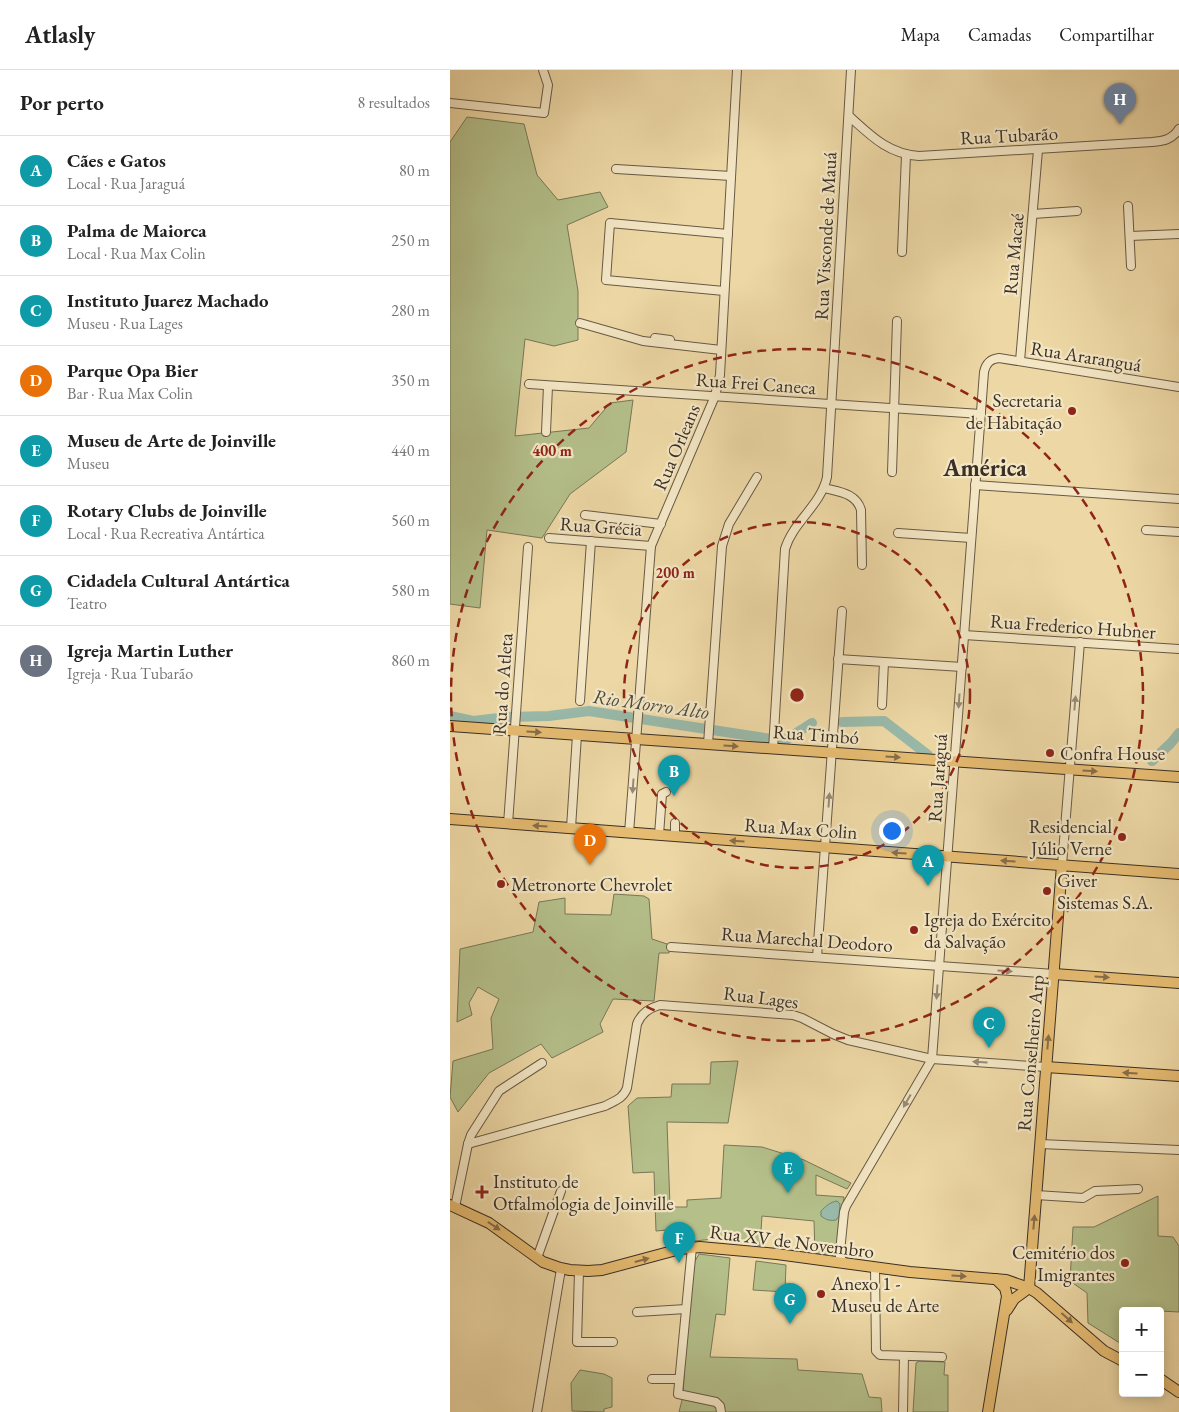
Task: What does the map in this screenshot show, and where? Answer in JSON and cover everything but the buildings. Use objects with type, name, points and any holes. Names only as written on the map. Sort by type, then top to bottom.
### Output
[{"type":"main road","name":"Rua Timbó","points":[[450,726],[515,728],[636,739],[708,740],[832,753],[1179,777]]},
{"type":"main road","name":"Rua Max Colin","points":[[450,819],[1179,874]]},
{"type":"main road","name":"Rua Conselheiro Arp","points":[[1029,1288],[1062,865]]},
{"type":"main road","name":"Rua Marechal Deodoro","points":[[1054,974],[1179,983]]},
{"type":"main road","name":"Rua Lages","points":[[1046,1067],[1179,1076]]},
{"type":"main road","name":"Rua XV de Novembro","points":[[452,1206],[489,1223],[536,1258],[561,1269],[579,1271],[610,1268],[692,1247],[777,1254],[876,1268],[1013,1281],[1029,1288],[1046,1300],[1104,1351],[1119,1359]]},
{"type":"main road","points":[[988,1412],[1005,1314],[1007,1291],[996,1279]]},
{"type":"main road","points":[[1005,1314],[1014,1299],[1029,1288]]},
{"type":"main road","points":[[1164,1382],[1179,1392]]},
{"type":"street","points":[[450,103],[544,113],[548,85],[543,70]]},
{"type":"street","name":"Rua Orleans","points":[[629,833],[651,546],[715,396],[720,375],[737,70]]},
{"type":"street","name":"Rua Visconde de Mauá","points":[[824,488],[827,477],[832,404],[851,70]]},
{"type":"street","name":"Rua Tubarão","points":[[849,116],[880,142],[896,152],[906,155],[927,156],[1163,141],[1171,138],[1179,129]]},
{"type":"street","name":"Rua Macaé","points":[[1020,361],[1038,150]]},
{"type":"street","points":[[902,252],[906,155]]},
{"type":"street","points":[[616,169],[731,176]]},
{"type":"street","points":[[1128,206],[1131,266]]},
{"type":"street","points":[[1033,214],[1077,211]]},
{"type":"street","points":[[724,291],[606,280],[610,223],[728,234]]},
{"type":"street","points":[[1130,236],[1179,234]]},
{"type":"street","points":[[892,472],[897,321]]},
{"type":"street","points":[[580,322],[643,341],[721,348]]},
{"type":"street","points":[[655,338],[721,348]]},
{"type":"street","name":"Rua Araranguá","points":[[989,362],[999,358],[1179,387]]},
{"type":"street","name":"Rua Jaraguá","points":[[844,1263],[840,1252],[846,1206],[932,1059],[984,372],[989,362]]},
{"type":"street","name":"Rua Frei Caneca","points":[[529,384],[981,414]]},
{"type":"street","points":[[546,432],[548,386]]},
{"type":"street","points":[[708,740],[722,546],[729,524],[757,477]]},
{"type":"street","points":[[976,484],[1179,499]]},
{"type":"street","points":[[773,746],[785,549],[790,538],[824,488],[848,495],[859,503],[861,510],[862,565]]},
{"type":"street","points":[[585,515],[661,524]]},
{"type":"street","points":[[1146,530],[1179,532]]},
{"type":"street","points":[[898,533],[971,538]]},
{"type":"street","name":"Rua Grécia","points":[[549,538],[651,546]]},
{"type":"street","points":[[580,701],[591,541]]},
{"type":"street","name":"Rua do Atleta","points":[[508,824],[528,547]]},
{"type":"street","points":[[817,957],[842,610]]},
{"type":"street","name":"Rua Frederico Hubner","points":[[964,635],[1179,648]]},
{"type":"street","name":"Rua Conselheiro Arp","points":[[1062,865],[1080,642]]},
{"type":"street","points":[[838,660],[962,667]]},
{"type":"street","points":[[882,705],[884,662]]},
{"type":"street","points":[[570,828],[577,735]]},
{"type":"street","points":[[659,835],[662,794],[666,792]]},
{"type":"street","points":[[675,823],[675,836]]},
{"type":"street","name":"Rua Marechal Deodoro","points":[[671,947],[1054,974]]},
{"type":"street","name":"Rua Lages","points":[[468,1144],[605,1106],[621,1098],[627,1088],[637,1024],[645,1011],[660,1005],[792,1015],[848,1040],[932,1059],[1046,1067]]},
{"type":"street","points":[[452,1206],[468,1144],[475,1127],[499,1092],[542,1063]]},
{"type":"street","points":[[1040,1144],[1179,1150]]},
{"type":"street","points":[[1036,1194],[1084,1198],[1095,1191],[1138,1189]]},
{"type":"street","points":[[536,1258],[561,1190]]},
{"type":"street","points":[[692,1247],[678,1394],[716,1402],[720,1406],[721,1412]]},
{"type":"street","points":[[876,1268],[876,1352],[904,1356],[942,1357]]},
{"type":"street","points":[[537,1412],[561,1269]]},
{"type":"street","points":[[579,1271],[577,1342],[614,1342]]},
{"type":"street","points":[[637,1312],[686,1309]]},
{"type":"street","points":[[903,1412],[904,1356]]},
{"type":"street","points":[[652,1379],[679,1379]]},
{"type":"green space","points":[[467,117],[524,124],[537,175],[558,200],[600,192],[608,207],[567,225],[578,291],[578,340],[554,346],[525,339],[515,436],[589,428],[610,403],[633,400],[626,452],[570,494],[542,538],[487,530],[480,608],[450,604],[450,142]]},
{"type":"green space","points":[[614,894],[644,896],[649,899],[652,939],[670,945],[669,953],[659,953],[654,1001],[613,999],[600,1024],[603,1032],[552,1058],[541,1044],[489,1073],[458,1112],[450,1097],[453,1061],[493,1049],[491,1018],[499,999],[478,987],[469,1003],[472,1015],[457,1022],[460,949],[533,932],[539,902],[565,898],[565,914],[611,915]]},
{"type":"green space","points":[[738,1061],[728,1123],[667,1122],[670,1207],[687,1207],[687,1200],[721,1198],[724,1145],[762,1147],[804,1160],[851,1183],[847,1189],[816,1175],[816,1195],[844,1197],[838,1253],[834,1256],[815,1254],[814,1221],[762,1216],[760,1246],[725,1238],[694,1241],[678,1229],[656,1231],[654,1172],[633,1173],[628,1106],[637,1098],[671,1097],[672,1084],[710,1084],[711,1062]]},
{"type":"green space","name":"Cemitério dos Imigrantes","points":[[1158,1196],[1158,1236],[1173,1237],[1179,1246],[1179,1312],[1164,1311],[1164,1307],[1119,1307],[1119,1342],[1088,1323],[1087,1293],[1070,1281],[1073,1227],[1094,1227]]},
{"type":"green space","points":[[699,1254],[730,1258],[725,1315],[716,1314],[710,1357],[797,1359],[798,1370],[862,1374],[869,1397],[881,1398],[882,1412],[679,1412],[683,1396],[694,1263]]},
{"type":"green space","points":[[756,1261],[786,1265],[785,1292],[753,1290]]},
{"type":"green space","points":[[919,1361],[945,1362],[944,1375],[948,1375],[948,1412],[913,1412],[916,1363]]},
{"type":"green space","points":[[580,1370],[604,1374],[612,1378],[612,1407],[604,1409],[604,1412],[572,1411],[571,1383]]},
{"type":"shaded area","points":[[837,1201],[840,1204],[839,1216],[836,1220],[828,1220],[821,1216],[821,1211],[825,1207]]},
{"type":"waterway","name":"Rio Morro Alto","points":[[450,716],[473,721],[508,717],[549,716],[589,711],[784,741],[812,723]]},
{"type":"waterway","name":"Rio Morro Alto","points":[[842,722],[884,721],[928,755]]},
{"type":"waterway","name":"Rio Morro Alto","points":[[1152,761],[1179,733]]},
{"type":"place","name":"Igreja Martin Luther","points":[[1120,124]]},
{"type":"place","name":"Secretaria de Habitação","points":[[1072,411]]},
{"type":"place","name":"Confra House","points":[[1050,753]]},
{"type":"place","name":"Palma de Maiorca","points":[[674,796]]},
{"type":"place","name":"Residencial Júlio Verne","points":[[1122,837]]},
{"type":"place","name":"Parque Opa Bier","points":[[590,865]]},
{"type":"place","name":"Metronorte Chevrolet","points":[[501,884]]},
{"type":"place","name":"Cães e Gatos","points":[[928,886]]},
{"type":"place","name":"Giver Sistemas S.A.","points":[[1047,891]]},
{"type":"place","name":"Igreja do Exército da Salvação","points":[[914,930]]},
{"type":"place","name":"Instituto Juarez Machado","points":[[989,1048]]},
{"type":"place","name":"Instituto de Otfalmologia de Joinville","points":[[482,1192]]},
{"type":"place","name":"Museu de Arte de Joinville","points":[[788,1193]]},
{"type":"place","name":"Rotary Clubs de Joinville","points":[[679,1263]]},
{"type":"place","name":"Cemitério dos Imigrantes","points":[[1125,1263]]},
{"type":"place","name":"Anexo 1 - Museu de Arte","points":[[821,1294]]},
{"type":"place","name":"Cidadela Cultural Antártica","points":[[790,1324]]},
{"type":"district","name":"América","points":[[985,468]]}]
